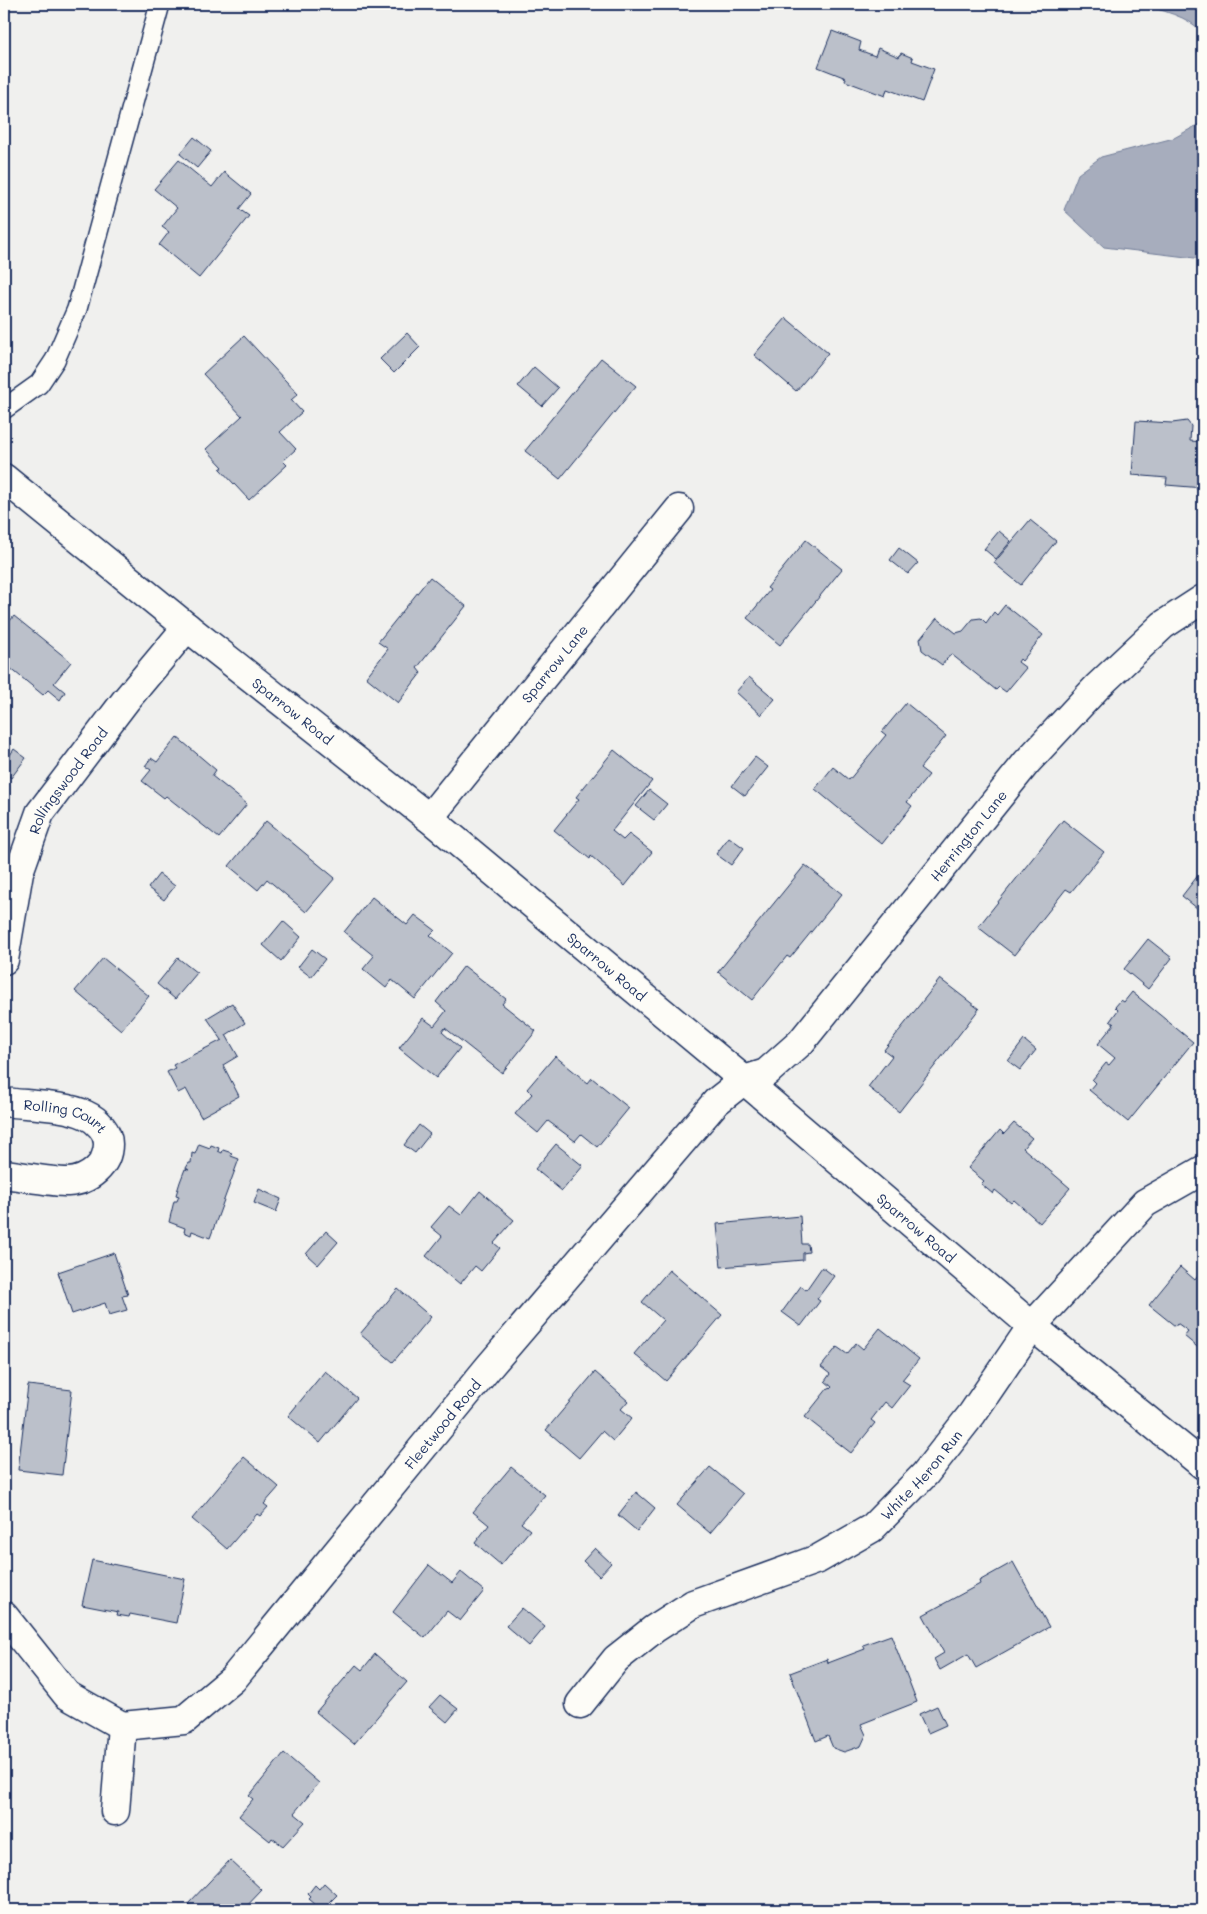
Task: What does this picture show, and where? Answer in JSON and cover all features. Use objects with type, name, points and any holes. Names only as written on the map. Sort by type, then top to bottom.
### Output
[{"type":"street","name":"Sparrow Road","points":[[4,478],[429,818],[744,1080],[1032,1326],[1203,1465]]},
{"type":"street","name":"Sparrow Lane","points":[[429,818],[679,509]]},
{"type":"street","name":"Herrington Lane","points":[[744,1080],[766,1073],[801,1042],[1027,762],[1098,687],[1163,625],[1203,599]]},
{"type":"street","name":"Rollingswood Road","points":[[4,960],[19,872],[40,812],[126,700],[188,627]]},
{"type":"street","name":"Fleetwood Road","points":[[122,1726],[184,1720],[233,1679],[495,1360],[716,1102],[744,1080]]},
{"type":"street","name":"Rolling Court","points":[[4,1102],[73,1110],[88,1115],[101,1126],[108,1138],[108,1152],[101,1167],[88,1175],[69,1182],[4,1174]]},
{"type":"street","name":"White Heron Run","points":[[580,1704],[616,1660],[654,1629],[693,1604],[818,1559],[872,1528],[925,1474],[972,1414],[1032,1326],[1145,1203],[1203,1170]]},
{"type":"street","points":[[4,1616],[67,1695],[122,1726],[115,1811]]},
{"type":"lane","points":[[4,409],[39,384],[55,360],[77,308],[160,4]]},
{"type":"water","points":[[1139,4],[1203,4],[1203,33],[1182,18]]},
{"type":"water","points":[[1203,122],[1203,259],[1104,247],[1064,210],[1078,174],[1101,157],[1174,138]]},
{"type":"building","points":[[832,31],[861,42],[859,50],[875,56],[878,48],[899,57],[901,53],[913,58],[912,61],[934,69],[922,102],[887,89],[885,96],[845,81],[846,78],[818,67]]},
{"type":"building","points":[[194,137],[211,151],[197,168],[180,154]]},
{"type":"building","points":[[179,160],[212,187],[224,172],[251,194],[239,209],[249,216],[199,278],[159,245],[169,232],[162,227],[177,208],[154,189]]},
{"type":"building","points":[[786,318],[828,353],[796,391],[754,355]]},
{"type":"building","points":[[407,333],[420,347],[394,373],[380,359]]},
{"type":"building","points":[[244,336],[298,394],[291,400],[302,412],[280,432],[296,449],[283,461],[287,465],[249,500],[220,469],[223,467],[206,449],[242,416],[203,374]]},
{"type":"building","points":[[601,358],[636,386],[560,479],[525,451]]},
{"type":"building","points":[[534,367],[558,388],[542,406],[518,386]]},
{"type":"building","points":[[1136,421],[1172,423],[1187,421],[1191,426],[1190,441],[1203,442],[1203,488],[1166,485],[1167,478],[1132,475]]},
{"type":"building","points":[[1030,520],[1056,541],[1021,585],[994,563]]},
{"type":"building","points":[[999,531],[1011,541],[996,559],[984,549]]},
{"type":"building","points":[[806,540],[842,569],[780,645],[747,618],[770,590],[767,588]]},
{"type":"building","points":[[899,548],[918,563],[908,574],[890,560]]},
{"type":"building","points":[[430,577],[466,606],[417,668],[421,673],[398,703],[366,677],[388,649],[378,642]]},
{"type":"building","points":[[1005,605],[1043,635],[1022,661],[1020,659],[1018,662],[1026,668],[1006,692],[999,687],[996,690],[951,654],[942,665],[922,650],[920,639],[937,618],[956,633],[963,631],[973,619],[981,618],[986,623],[994,612],[997,615]]},
{"type":"building","points":[[14,616],[71,662],[54,683],[65,692],[60,700],[48,690],[43,695],[4,663],[4,628]]},
{"type":"building","points":[[749,677],[775,699],[761,715],[736,692]]},
{"type":"building","points":[[906,703],[946,736],[920,768],[929,775],[907,802],[912,806],[882,844],[815,789],[833,767],[849,780],[886,735],[882,732]]},
{"type":"building","points":[[177,737],[216,770],[212,776],[247,804],[219,838],[166,796],[164,798],[142,781],[151,770],[145,766],[151,758],[157,762]]},
{"type":"building","points":[[14,749],[26,758],[11,778],[4,772],[4,764]]},
{"type":"building","points":[[614,750],[652,781],[612,831],[623,840],[629,834],[652,852],[625,886],[591,856],[590,859],[554,830],[579,799],[576,797]]},
{"type":"building","points":[[755,757],[768,767],[745,796],[732,786]]},
{"type":"building","points":[[649,790],[667,804],[654,820],[636,806]]},
{"type":"building","points":[[1063,820],[1104,852],[1071,892],[1066,889],[1014,955],[978,927]]},
{"type":"building","points":[[266,821],[335,878],[306,912],[267,879],[258,890],[229,866]]},
{"type":"building","points":[[729,837],[744,848],[731,865],[716,854]]},
{"type":"building","points":[[805,865],[842,894],[790,958],[787,956],[752,1000],[718,972]]},
{"type":"building","points":[[1203,869],[1203,913],[1182,896]]},
{"type":"building","points":[[159,874],[175,886],[164,900],[148,888]]},
{"type":"building","points":[[372,897],[407,925],[415,915],[435,930],[430,935],[452,953],[415,999],[392,980],[386,988],[363,969],[374,956],[344,932]]},
{"type":"building","points":[[283,921],[301,937],[281,961],[263,945]]},
{"type":"building","points":[[1148,939],[1172,958],[1148,989],[1124,969]]},
{"type":"building","points":[[312,949],[325,959],[311,977],[298,967]]},
{"type":"building","points":[[103,958],[149,996],[121,1030],[75,991]]},
{"type":"building","points":[[178,958],[197,973],[175,999],[157,984]]},
{"type":"building","points":[[464,966],[506,999],[502,1004],[536,1031],[502,1073],[445,1028],[442,1032],[460,1048],[436,1078],[399,1048],[423,1018],[434,1026],[446,1011],[436,1002]]},
{"type":"building","points":[[940,979],[979,1009],[899,1112],[868,1087],[892,1056],[884,1050]]},
{"type":"building","points":[[1132,992],[1193,1042],[1128,1122],[1089,1090],[1095,1083],[1092,1080],[1106,1063],[1109,1065],[1115,1058],[1098,1044],[1114,1024],[1110,1021],[1118,1010],[1115,1007],[1121,1000],[1124,1002]]},
{"type":"building","points":[[232,1003],[245,1023],[226,1035],[238,1056],[223,1065],[239,1096],[201,1117],[186,1089],[178,1093],[167,1072],[175,1068],[173,1065],[222,1040],[207,1018]]},
{"type":"building","points":[[1024,1040],[1036,1050],[1020,1070],[1008,1061]]},
{"type":"building","points":[[555,1056],[588,1083],[592,1078],[629,1108],[597,1147],[581,1134],[575,1141],[548,1121],[538,1133],[515,1114],[532,1094],[527,1089]]},
{"type":"building","points":[[1014,1123],[1032,1138],[1023,1148],[1070,1188],[1040,1223],[1014,1200],[1011,1203],[995,1190],[993,1194],[981,1184],[984,1181],[968,1168],[1000,1130],[1004,1134]]},
{"type":"building","points":[[419,1125],[430,1134],[415,1153],[404,1145]]},
{"type":"building","points":[[199,1144],[210,1148],[211,1145],[219,1148],[218,1151],[222,1153],[223,1150],[232,1153],[231,1156],[239,1159],[210,1238],[192,1231],[191,1235],[184,1232],[185,1228],[169,1222],[174,1201],[177,1201],[179,1196],[176,1195],[185,1169],[189,1170],[186,1168],[191,1163],[192,1153],[195,1154]]},
{"type":"building","points":[[556,1144],[583,1166],[562,1191],[535,1169]]},
{"type":"building","points":[[259,1189],[281,1199],[276,1212],[254,1203]]},
{"type":"building","points":[[480,1191],[514,1220],[494,1243],[500,1248],[481,1271],[475,1266],[460,1284],[426,1256],[442,1236],[431,1227],[449,1206],[461,1215]]},
{"type":"building","points":[[800,1216],[802,1244],[808,1244],[809,1252],[803,1253],[803,1260],[721,1267],[717,1224]]},
{"type":"building","points":[[326,1231],[338,1242],[318,1265],[306,1254]]},
{"type":"building","points":[[114,1253],[128,1295],[122,1296],[127,1310],[109,1315],[105,1303],[72,1314],[58,1272]]},
{"type":"building","points":[[822,1267],[834,1276],[817,1299],[820,1301],[801,1326],[782,1312],[801,1286],[806,1290]]},
{"type":"building","points":[[1180,1267],[1195,1280],[1198,1276],[1203,1280],[1202,1351],[1184,1336],[1188,1331],[1177,1323],[1175,1326],[1149,1305]]},
{"type":"building","points":[[669,1270],[722,1315],[666,1381],[634,1354],[663,1320],[642,1302]]},
{"type":"building","points":[[398,1289],[431,1317],[393,1362],[360,1334]]},
{"type":"building","points":[[880,1328],[919,1359],[902,1380],[910,1385],[892,1408],[885,1402],[871,1420],[875,1423],[851,1453],[805,1417],[828,1388],[832,1387],[825,1381],[830,1374],[821,1367],[837,1347],[847,1354],[856,1343],[863,1349]]},
{"type":"building","points":[[325,1371],[357,1398],[320,1443],[288,1416]]},
{"type":"building","points":[[595,1372],[628,1401],[621,1409],[632,1418],[613,1441],[602,1431],[579,1458],[546,1430]]},
{"type":"building","points":[[28,1385],[72,1390],[62,1475],[18,1470]]},
{"type":"building","points":[[244,1457],[279,1487],[264,1504],[268,1507],[260,1516],[257,1514],[227,1549],[192,1519]]},
{"type":"building","points":[[511,1467],[545,1495],[521,1523],[530,1530],[501,1565],[475,1543],[489,1525],[473,1512]]},
{"type":"building","points":[[710,1467],[743,1494],[710,1533],[677,1505]]},
{"type":"building","points":[[636,1492],[655,1508],[637,1531],[618,1515]]},
{"type":"building","points":[[595,1548],[611,1563],[599,1576],[583,1561]]},
{"type":"building","points":[[92,1560],[185,1579],[176,1623],[130,1614],[129,1617],[117,1615],[118,1612],[82,1605]]},
{"type":"building","points":[[1013,1562],[1049,1627],[976,1668],[968,1654],[940,1670],[934,1659],[944,1653],[923,1615],[980,1584],[979,1581]]},
{"type":"building","points":[[429,1565],[452,1583],[461,1572],[484,1591],[460,1621],[447,1611],[425,1638],[393,1612]]},
{"type":"building","points":[[522,1608],[545,1627],[529,1646],[506,1626]]},
{"type":"building","points":[[891,1635],[917,1702],[861,1724],[866,1735],[861,1746],[844,1752],[833,1748],[828,1736],[816,1741],[790,1673],[827,1659],[828,1663],[865,1649],[863,1645]]},
{"type":"building","points":[[375,1654],[407,1682],[354,1744],[316,1712],[356,1665],[362,1670]]},
{"type":"building","points":[[440,1695],[458,1709],[447,1722],[429,1707]]},
{"type":"building","points":[[937,1706],[946,1725],[928,1733],[919,1714]]},
{"type":"building","points":[[284,1753],[319,1783],[294,1813],[305,1822],[283,1846],[272,1838],[270,1841],[239,1816],[253,1799],[249,1796]]},
{"type":"building","points":[[230,1860],[262,1890],[243,1910],[193,1910],[188,1904]]},
{"type":"building","points":[[324,1883],[337,1895],[322,1910],[309,1899],[311,1897],[308,1894],[315,1885],[319,1889]]}]
